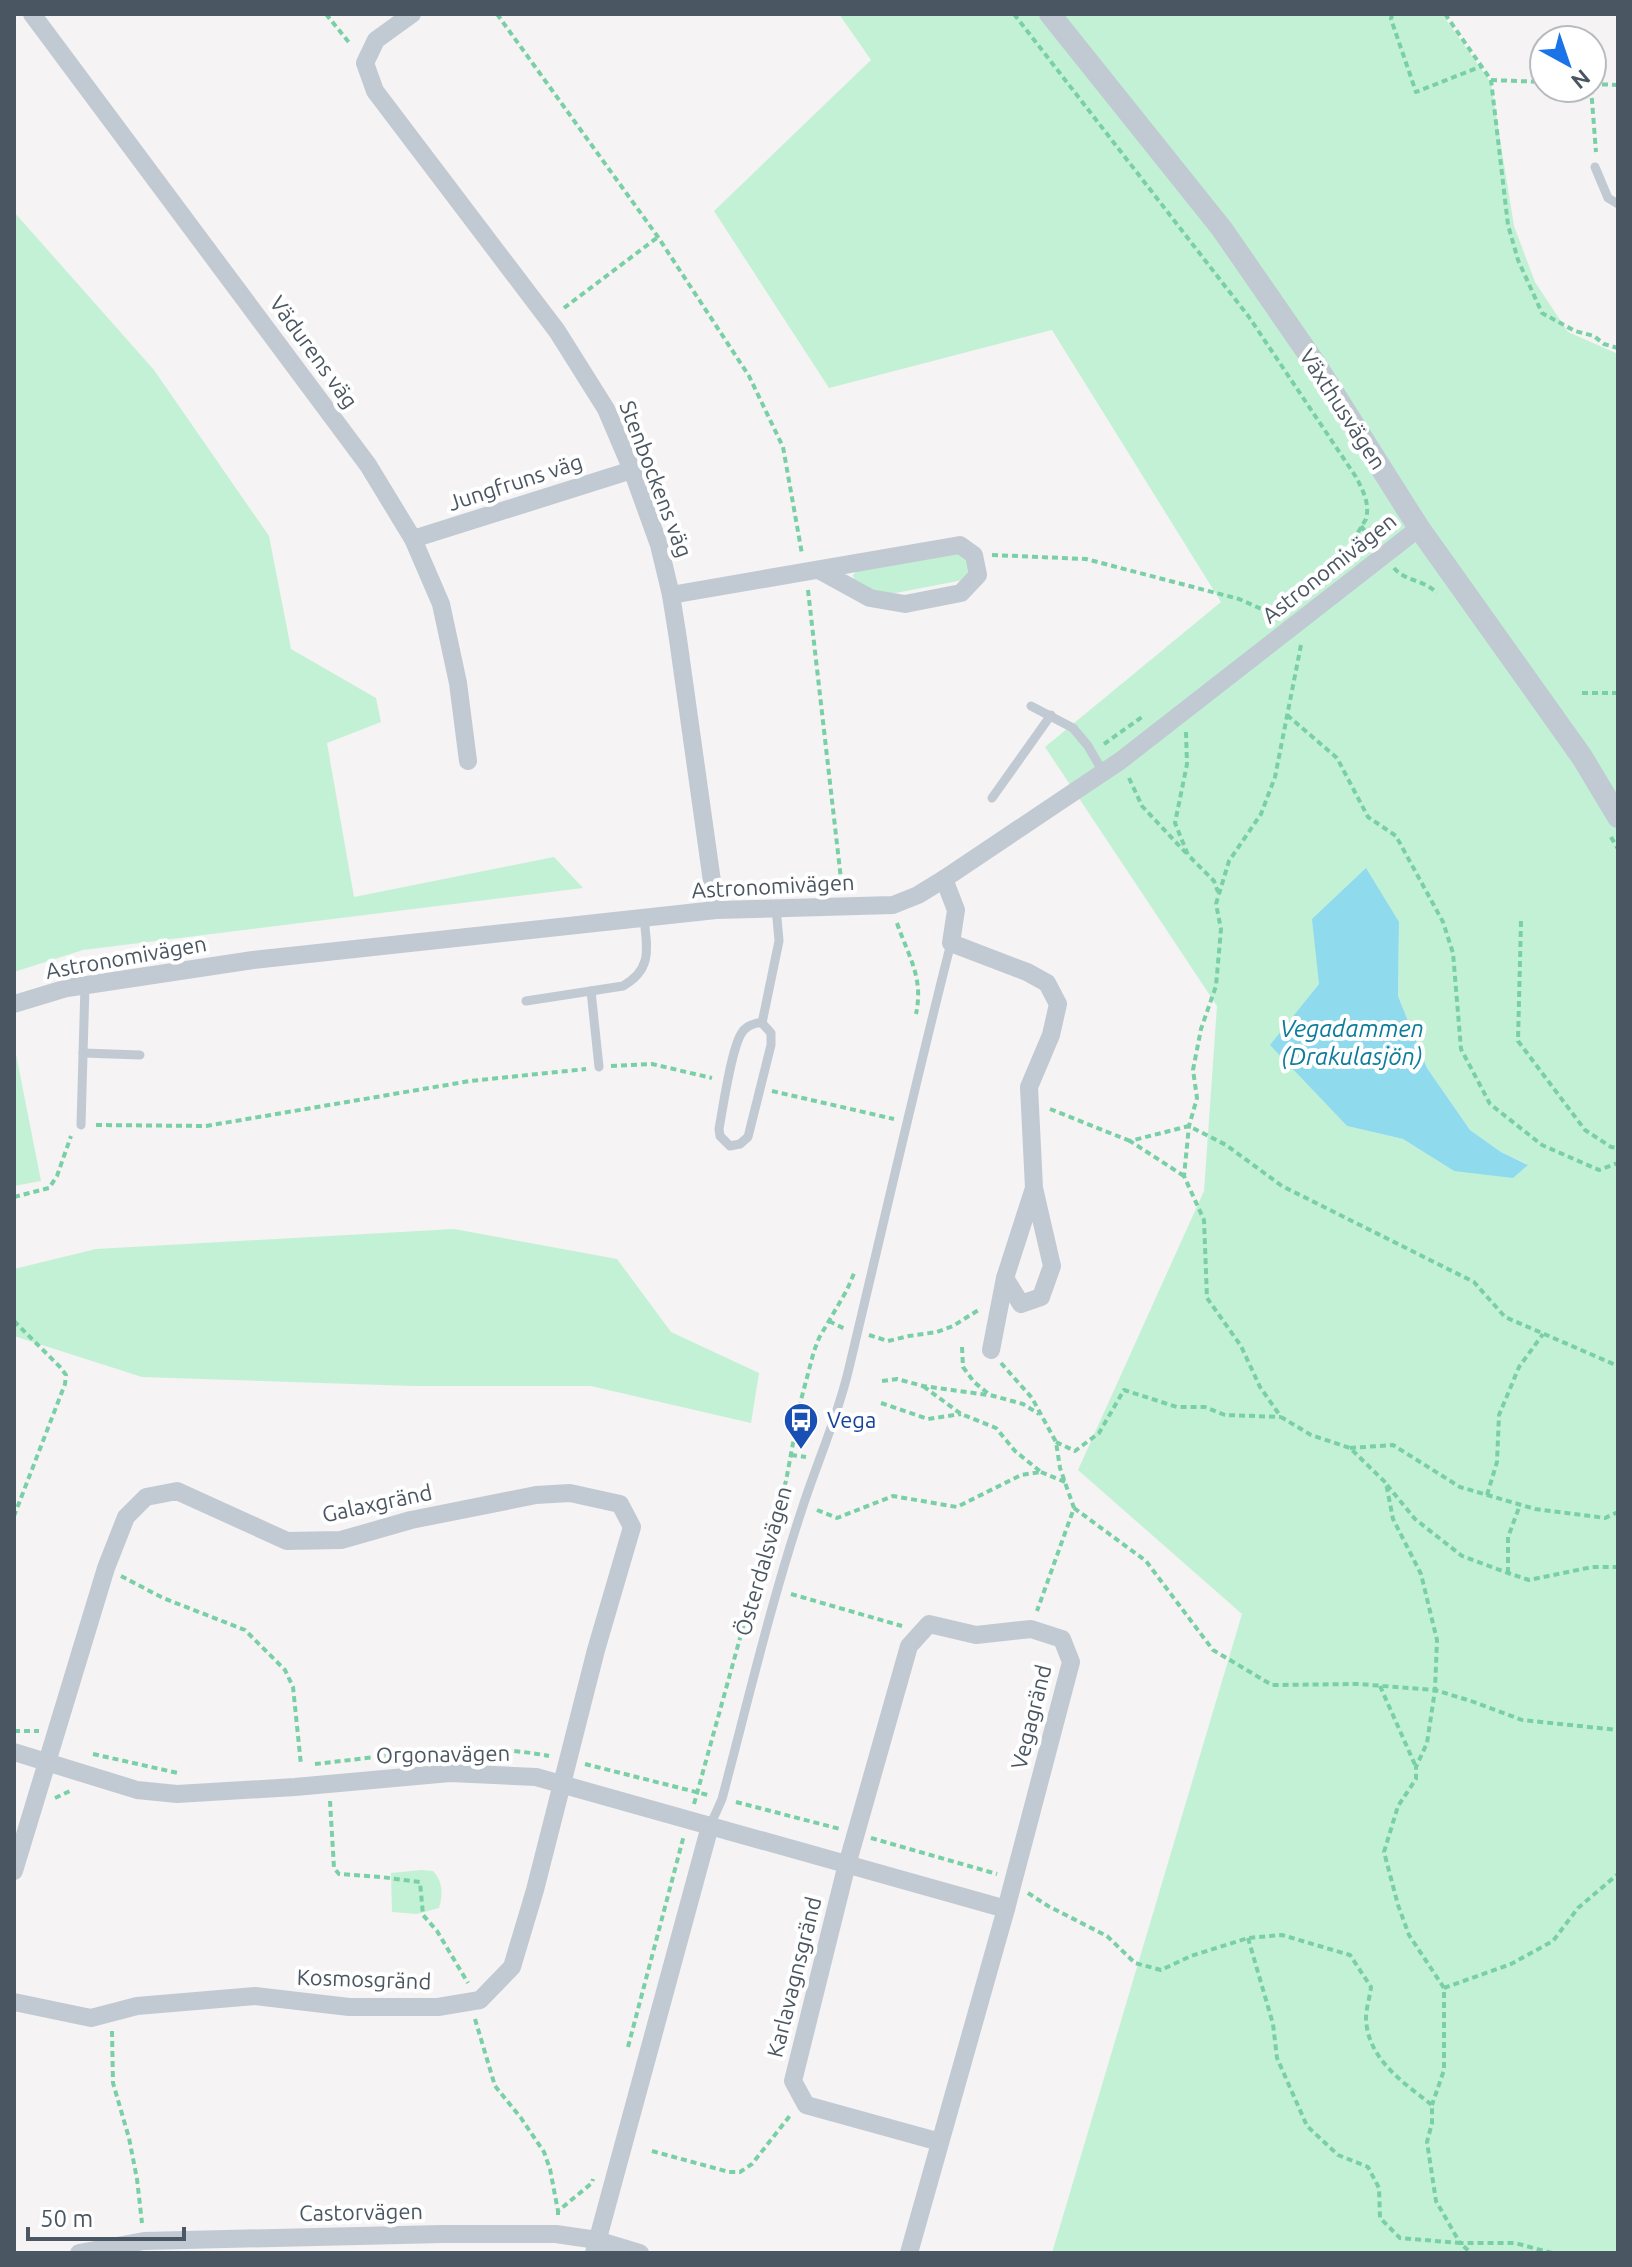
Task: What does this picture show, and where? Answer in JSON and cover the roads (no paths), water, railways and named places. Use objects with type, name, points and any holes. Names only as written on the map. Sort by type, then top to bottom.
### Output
[{"type":"street","name":"Vädurens väg","points":[[32,14],[368,465],[413,539],[441,604],[458,683],[468,761]]},
{"type":"street","name":"Stenbockens väg","points":[[412,14],[376,40],[365,63],[375,91],[548,320],[606,409],[659,545],[671,595],[716,910]]},
{"type":"street","name":"Växthusvägen","points":[[1050,14],[1222,229],[1314,362],[1419,528],[1582,757],[1618,817]]},
{"type":"street","name":"Jungfruns väg","points":[[413,539],[632,470]]},
{"type":"street","name":"Astronomivägen","points":[[14,1004],[67,988],[253,960],[716,910],[893,905],[918,895],[944,879],[1120,761],[1419,528]]},
{"type":"street","points":[[671,595],[960,545],[974,555],[978,575],[961,593],[905,604],[870,598],[812,572]]},
{"type":"street","name":"Österdalsvägen","points":[[944,879],[956,910],[951,943]]},
{"type":"street","points":[[951,943],[993,957],[1047,983],[1058,1004],[1051,1035],[1029,1087],[1034,1188],[1052,1266],[1041,1297],[1021,1304],[1003,1285]]},
{"type":"street","points":[[991,1350],[1003,1285],[1034,1188]]},
{"type":"street","name":"Galaxgränd","points":[[48,1762],[106,1568],[126,1517],[146,1497],[177,1491],[287,1541],[341,1540],[411,1520],[536,1495],[570,1493],[620,1504],[632,1527],[561,1783]]},
{"type":"street","name":"Vegagränd","points":[[847,1864],[909,1646],[929,1624],[976,1635],[1031,1629],[1062,1639],[1071,1662],[1006,1909]]},
{"type":"street","name":"Orgonavägen","points":[[14,1752],[137,1790],[177,1794],[450,1773],[536,1777],[1006,1909]]},
{"type":"street","points":[[14,1871],[48,1762]]},
{"type":"street","name":"Kosmosgränd","points":[[14,2002],[91,2018],[137,2006],[255,1996],[349,2007],[438,2007],[480,2000],[512,1967],[535,1890],[561,1783]]},
{"type":"street","name":"Österdalsvägen","points":[[596,2247],[710,1826]]},
{"type":"street","name":"Karlavagnsgränd","points":[[847,1864],[793,2081],[806,2105],[940,2142]]},
{"type":"street","points":[[909,2253],[1006,1909]]},
{"type":"street","points":[[437,2253],[442,2234]]},
{"type":"street","name":"Castorvägen","points":[[79,2253],[144,2241],[556,2234],[596,2247],[640,2253]]},
{"type":"lane","points":[[1595,167],[1608,198],[1618,204]]},
{"type":"lane","points":[[1031,706],[1073,728],[1103,772]]},
{"type":"lane","points":[[992,798],[1051,715]]},
{"type":"lane","points":[[762,1023],[779,941],[776,907]]},
{"type":"lane","points":[[526,1001],[623,986],[639,974],[647,954],[644,918]]},
{"type":"lane","name":"Österdalsvägen","points":[[710,1826],[722,1799],[803,1505],[850,1367],[905,1123],[951,943]]},
{"type":"lane","points":[[78,1125],[85,985]]},
{"type":"lane","points":[[591,991],[599,1067]]},
{"type":"lane","points":[[762,1023],[771,1033],[771,1045],[748,1137],[740,1144],[730,1146],[719,1129],[728,1081],[740,1036],[750,1025],[762,1023]]},
{"type":"lane","points":[[83,1053],[140,1055]]},
{"type":"water","name":"Vegadammen (Drakulasjön)","points":[[1366,868],[1399,922],[1398,996],[1427,1068],[1470,1130],[1501,1152],[1528,1165],[1513,1178],[1454,1171],[1403,1139],[1347,1126],[1270,1045],[1319,984],[1312,919]]},
{"type":"place","name":"Vega","points":[[801,1451]]}]
